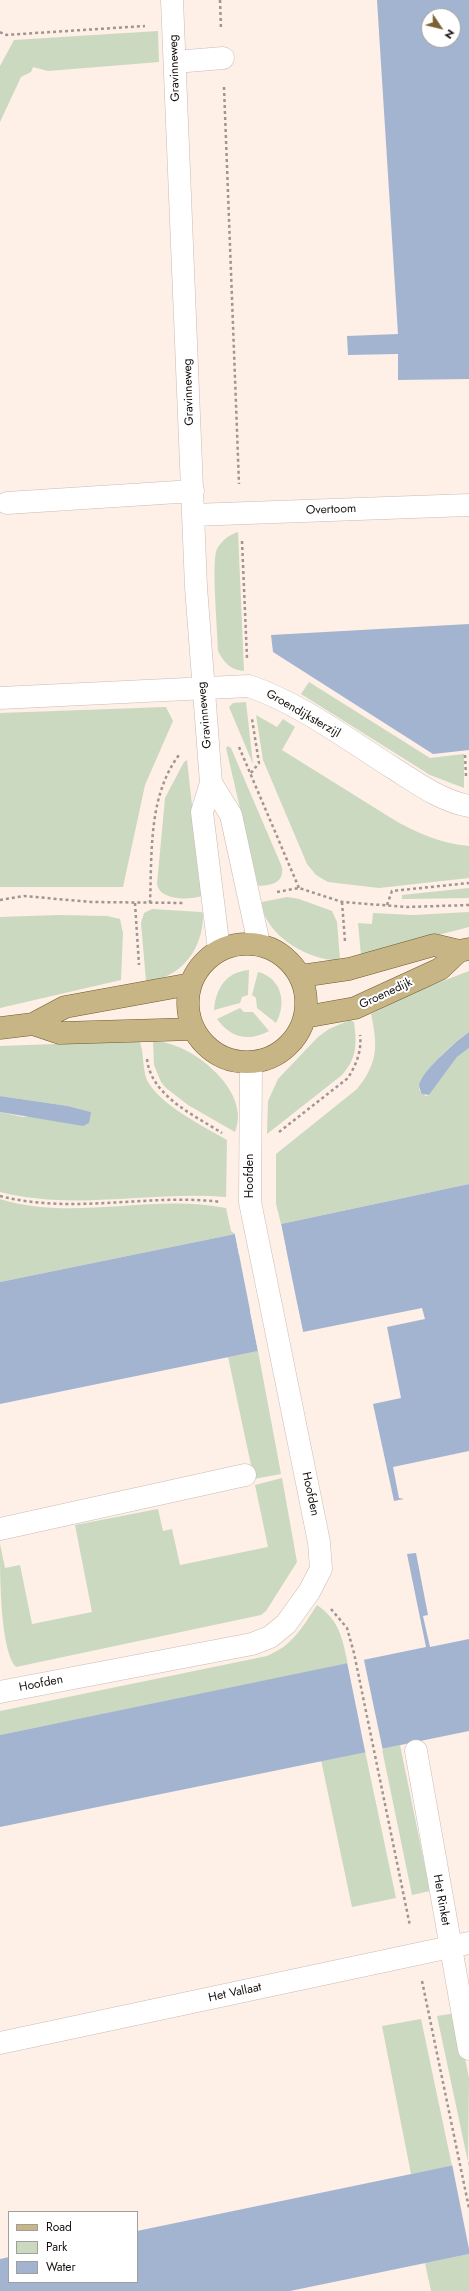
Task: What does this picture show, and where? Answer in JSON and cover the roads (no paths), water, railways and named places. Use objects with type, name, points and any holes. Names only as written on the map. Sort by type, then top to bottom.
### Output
[{"type":"main road","points":[[239,944],[259,944],[276,950],[291,961],[301,976],[307,996],[305,1017],[298,1034],[286,1048],[270,1058],[252,1062],[228,1059],[208,1047],[194,1029],[188,1007],[191,984],[197,970],[207,959],[219,950],[239,944]]},
{"type":"main road","name":"Groenedijk","points":[[301,976],[349,969],[434,945],[464,950]]},
{"type":"main road","name":"Groenedijk","points":[[305,1017],[355,1008],[440,969],[464,950]]},
{"type":"main road","points":[[0,1028],[33,1024],[65,1007],[191,984]]},
{"type":"main road","points":[[33,1024],[60,1033],[194,1029]]},
{"type":"street","name":"Gravinneweg","points":[[172,0],[193,515],[202,687],[210,784],[202,812],[212,903],[219,950]]},
{"type":"street","points":[[175,62],[222,58]]},
{"type":"street","points":[[7,503],[193,491]]},
{"type":"street","name":"Overtoom","points":[[193,515],[469,505]]},
{"type":"street","name":"Groendijksterzijl","points":[[0,698],[202,687],[249,686],[268,693],[305,713],[433,794],[469,806]]},
{"type":"street","name":"Gravinneweg","points":[[210,784],[231,815],[259,944]]},
{"type":"street","name":"Hoofden","points":[[0,1692],[252,1644],[270,1637],[286,1624],[309,1592],[321,1569],[320,1542],[250,1202],[252,1062]]},
{"type":"street","points":[[0,1529],[245,1475]]},
{"type":"street","name":"Het Rinket","points":[[416,1751],[459,1945],[469,2049]]},
{"type":"street","name":"Het Vallaat","points":[[0,2043],[459,1945]]},
{"type":"water","points":[[377,0],[469,0],[469,379],[398,380],[398,354],[348,355],[347,336],[398,334]]},
{"type":"water","points":[[469,624],[469,750],[433,754],[273,652],[271,635]]},
{"type":"water","points":[[469,1032],[469,1048],[457,1057],[429,1095],[422,1094],[419,1085],[423,1076],[442,1055]]},
{"type":"water","points":[[0,1096],[68,1106],[91,1112],[89,1123],[83,1126],[0,1112]]},
{"type":"water","points":[[469,1184],[469,1451],[393,1467],[399,1498],[404,1499],[394,1501],[373,1404],[401,1398],[387,1327],[425,1319],[422,1308],[303,1332],[297,1304],[250,1311],[258,1351],[0,1404],[0,1282],[235,1234],[239,1255],[286,1249],[281,1224]]},
{"type":"water","points":[[416,1553],[428,1615],[423,1616],[430,1647],[469,1639],[469,1731],[0,1827],[0,1735],[426,1647],[407,1554]]},
{"type":"water","points":[[469,2162],[469,2254],[290,2291],[0,2291],[0,2259],[8,2257],[8,2283],[138,2283],[138,2231]]}]
